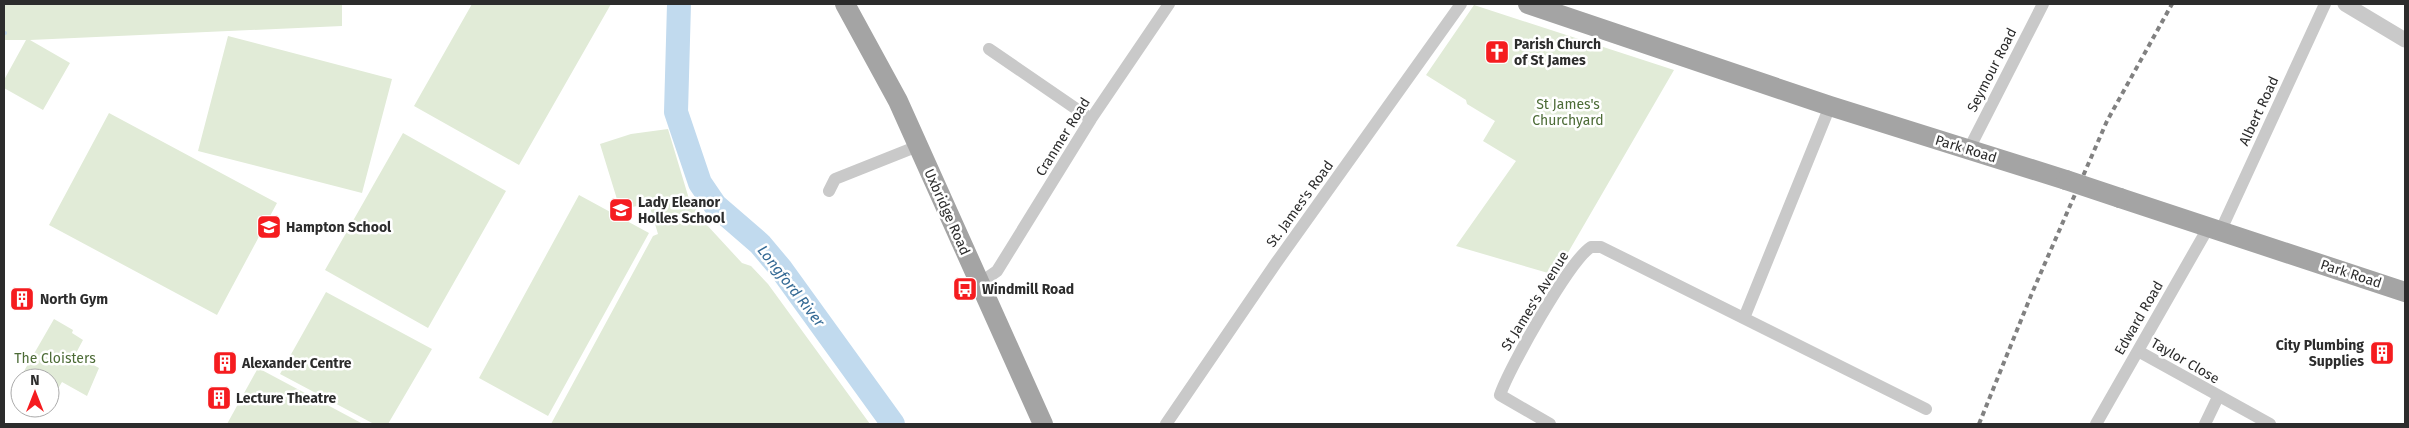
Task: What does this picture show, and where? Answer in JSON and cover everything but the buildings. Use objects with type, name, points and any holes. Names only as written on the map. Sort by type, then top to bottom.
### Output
[{"type":"main road","name":"Uxbridge Road","points":[[845,4],[898,101],[1043,424]]},
{"type":"main road","name":"Park Road","points":[[1528,4],[1830,106],[2066,180],[2405,292]]},
{"type":"street","name":"Cranmer Road","points":[[980,283],[997,271],[1091,119],[1169,4]]},
{"type":"street","name":"St. James's Road","points":[[1166,424],[1276,263],[1460,4]]},
{"type":"street","name":"Seymour Road","points":[[1969,149],[2042,4]]},
{"type":"street","name":"Albert Road","points":[[2214,230],[2325,4]]},
{"type":"street","points":[[2345,4],[2405,40]]},
{"type":"street","points":[[989,49],[1091,119]]},
{"type":"street","points":[[1744,318],[1830,106]]},
{"type":"street","points":[[830,192],[835,179],[918,146]]},
{"type":"street","name":"Edward Road","points":[[2096,424],[2138,351],[2214,230]]},
{"type":"street","name":"St James's Avenue","points":[[1550,424],[1500,395],[1507,378],[1538,321],[1579,257],[1591,246],[1601,247],[1926,409]]},
{"type":"street","name":"Taylor Close","points":[[2138,351],[2218,397],[2270,424]]},
{"type":"street","name":"Taylor Close","points":[[2205,424],[2218,397]]},
{"type":"green space","points":[[4,4],[342,4],[342,26],[30,40],[70,63],[43,110],[4,88],[4,80],[26,40],[4,40]]},
{"type":"green space","points":[[472,4],[611,4],[519,165],[414,106]]},
{"type":"green space","name":"St James's Churchyard","points":[[1474,5],[1674,70],[1555,275],[1456,246],[1516,161],[1483,141],[1495,121],[1426,75]]},
{"type":"green space","points":[[228,36],[392,79],[362,193],[198,151]]},
{"type":"green space","points":[[109,113],[277,203],[217,315],[49,225]]},
{"type":"green space","points":[[668,129],[689,199],[706,224],[742,263],[751,266],[768,284],[870,424],[551,424],[653,236],[658,234],[649,204],[620,209],[600,144],[631,134]]},
{"type":"green space","points":[[403,133],[506,191],[428,328],[325,270]]},
{"type":"green space","points":[[579,195],[649,233],[548,416],[479,378]]},
{"type":"green space","points":[[326,292],[432,349],[388,424],[374,424],[280,374]]},
{"type":"green space","name":"The Cloisters","points":[[54,319],[73,330],[72,333],[83,340],[75,355],[99,368],[87,396],[62,382],[60,385],[60,368],[26,368]]},
{"type":"green space","points":[[258,368],[363,424],[227,424]]},
{"type":"waterway","name":"Longford River","points":[[679,4],[676,112],[700,183],[715,205],[760,244],[781,269],[893,424]]},
{"type":"railway","points":[[1979,424],[2032,293],[2107,121],[2172,4]]},
{"type":"place","name":"Parish Church of St James","points":[[1497,52]]},
{"type":"place","name":"Lady Eleanor Holles School","points":[[621,210]]},
{"type":"place","name":"Hampton School","points":[[269,227]]},
{"type":"place","name":"Windmill Road","points":[[965,289]]},
{"type":"place","name":"North Gym","points":[[22,299]]},
{"type":"place","name":"City Plumbing Supplies","points":[[2382,353]]},
{"type":"place","name":"Alexander Centre","points":[[225,363]]},
{"type":"place","name":"Lecture Theatre","points":[[219,398]]}]
